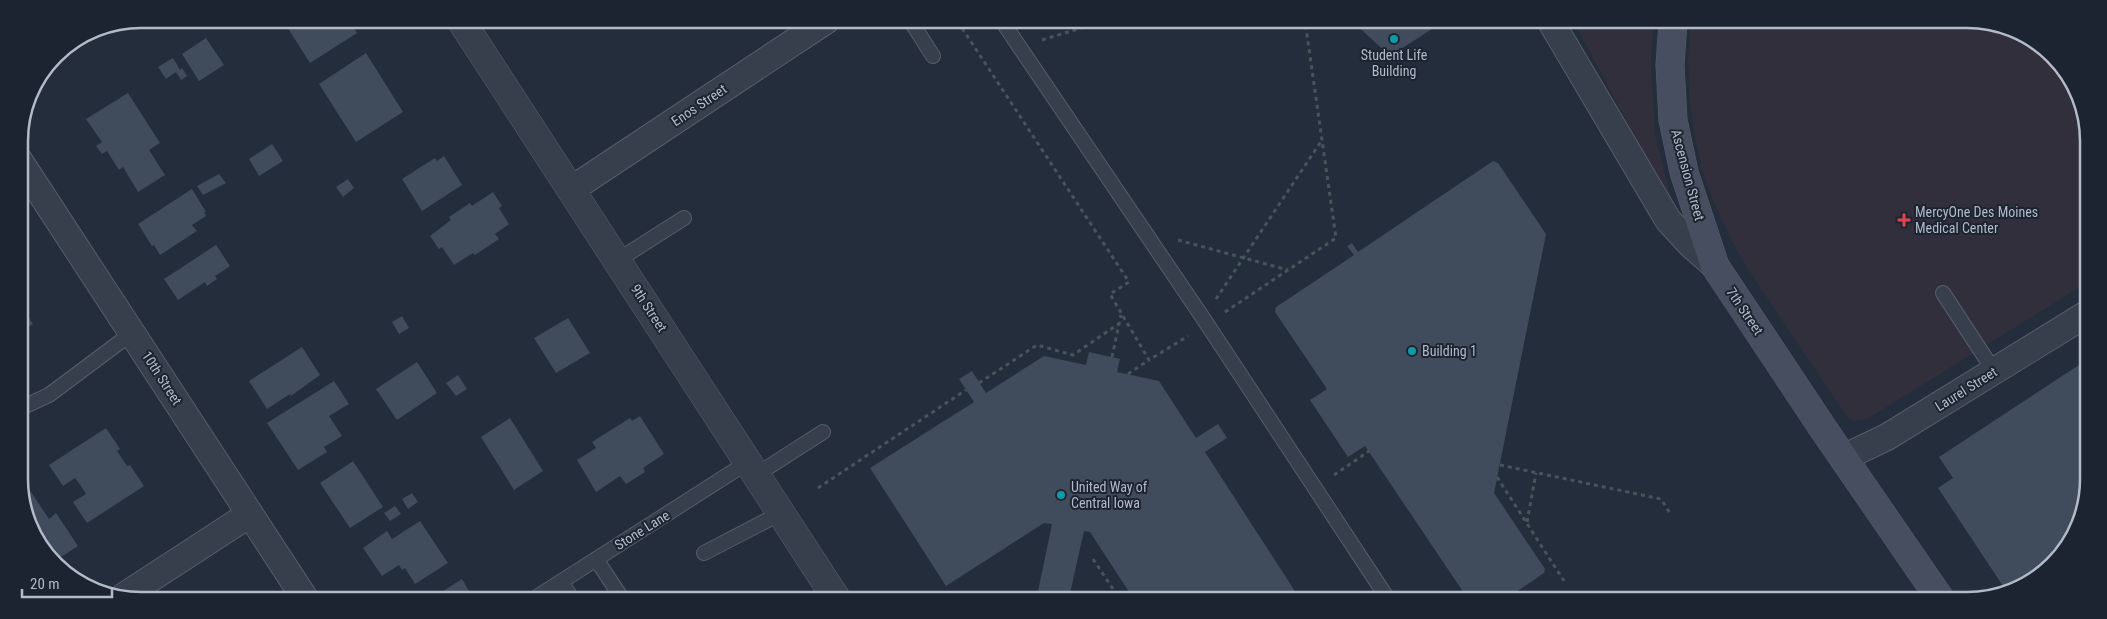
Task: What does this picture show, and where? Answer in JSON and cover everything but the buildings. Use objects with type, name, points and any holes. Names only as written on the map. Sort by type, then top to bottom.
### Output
[{"type":"main road","name":"Ascension Street","points":[[1673,28],[1670,65],[1673,120],[1684,172],[1715,266]]},
{"type":"main road","name":"7th Street","points":[[1715,266],[1843,458],[1936,591]]},
{"type":"street","name":"9th Street","points":[[465,28],[618,260],[832,592]]},
{"type":"street","name":"Enos Street","points":[[572,190],[815,28]]},
{"type":"street","name":"7th Street","points":[[1555,28],[1668,220],[1691,245],[1715,266]]},
{"type":"street","name":"10th Street","points":[[28,174],[301,592]]},
{"type":"street","name":"Laurel Street","points":[[1843,458],[1887,437],[2080,317]]},
{"type":"street","points":[[131,591],[250,514]]},
{"type":"lane","points":[[915,28],[933,56]]},
{"type":"lane","points":[[1007,28],[1205,321],[1383,591]]},
{"type":"lane","points":[[618,260],[684,218]]},
{"type":"lane","points":[[1943,293],[1994,371]]},
{"type":"lane","points":[[28,404],[49,395],[132,333]]},
{"type":"lane","name":"Stone Lane","points":[[545,592],[596,559],[752,469],[823,432]]},
{"type":"lane","points":[[704,553],[781,513]]},
{"type":"lane","points":[[596,559],[618,592]]},
{"type":"lane","points":[[561,582],[568,592]]},
{"type":"path","points":[[962,28],[1129,282],[1110,294],[1149,360]]},
{"type":"path","points":[[1020,47],[1081,28]]},
{"type":"path","points":[[1128,374],[1205,321],[1336,238],[1306,28]]},
{"type":"path","points":[[1205,321],[1322,140]]},
{"type":"path","points":[[1144,230],[1288,270]]},
{"type":"path","points":[[1112,357],[1121,314]]},
{"type":"path","points":[[979,382],[1038,345],[1073,355],[1120,323]]},
{"type":"path","points":[[818,488],[966,390]]},
{"type":"path","points":[[1314,488],[1369,451]]},
{"type":"path","points":[[1500,465],[1661,499],[1671,515]]},
{"type":"path","points":[[1527,522],[1536,473]]},
{"type":"path","points":[[1497,477],[1564,581]]},
{"type":"path","points":[[1093,559],[1115,591]]},
{"type":"shaded area","points":[[1577,28],[1654,28],[1651,59],[1655,132],[1673,204],[1671,205]]},
{"type":"shaded area","name":"MercyOne Des Moines Medical Center","points":[[1690,28],[1981,28],[2010,36],[2023,43],[2041,55],[2052,66],[2068,90],[2074,104],[2080,140],[2080,287],[1867,419],[1853,421],[1847,417],[1747,268],[1714,203],[1702,169],[1694,133],[1689,97]]},
{"type":"place","name":"Student Life Building","points":[[1394,39]]},
{"type":"place","name":"MercyOne Des Moines Medical Center","points":[[1904,220]]},
{"type":"place","name":"Building 1","points":[[1412,351]]},
{"type":"place","name":"United Way of Central Iowa","points":[[1061,495]]}]
